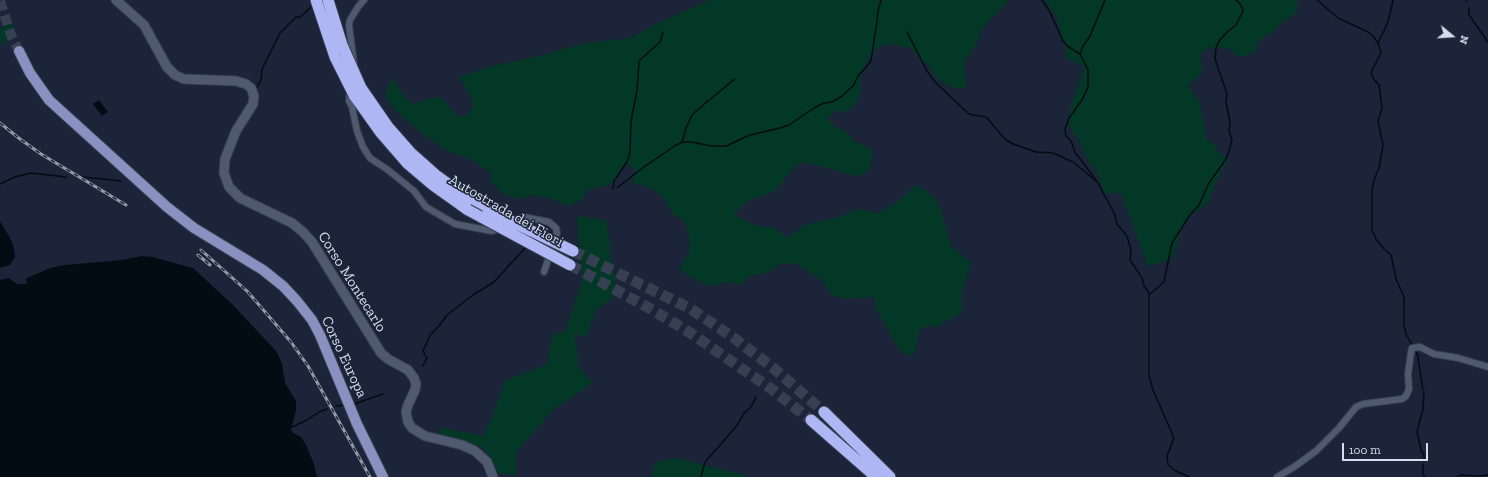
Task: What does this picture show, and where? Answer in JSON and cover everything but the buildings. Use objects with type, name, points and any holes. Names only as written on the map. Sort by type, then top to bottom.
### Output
[{"type":"highway","name":"Autostrada dei Fiori","points":[[316,0],[335,57],[381,134],[407,163],[433,185],[468,210],[570,265]]},
{"type":"highway","name":"Autostrada dei Fiori","points":[[328,0],[357,92],[410,152],[455,190],[488,210],[573,252]]},
{"type":"highway","points":[[824,412],[890,477]]},
{"type":"highway","points":[[811,420],[876,477]]},
{"type":"main road","name":"Corso Montecarlo","points":[[116,0],[144,25],[167,67],[175,75],[184,79],[240,82],[253,89],[253,104],[236,131],[226,159],[224,173],[229,187],[240,198],[292,223],[312,242],[381,353],[388,359],[408,370],[414,378],[416,384],[415,390],[406,412],[408,422],[412,428],[424,436],[466,446],[475,451],[487,462],[493,477]]},
{"type":"main road","name":"Corso Europa","points":[[19,51],[30,73],[49,100],[156,198],[189,225],[274,278],[297,301],[312,320],[320,335],[358,424],[383,477]]},
{"type":"street","points":[[364,0],[350,20],[349,26],[354,68],[348,96],[357,131],[363,147],[368,155],[414,191],[426,207],[455,224],[492,231],[496,231],[524,217],[553,224],[557,233],[544,272]]},
{"type":"street","points":[[1277,477],[1316,451],[1356,408],[1363,404],[1402,399],[1406,396],[1412,348],[1420,347],[1434,354],[1458,358],[1488,367]]},
{"type":"green space","points":[[710,0],[1009,0],[981,30],[978,41],[964,63],[966,88],[953,88],[942,82],[927,64],[910,48],[887,44],[876,49],[868,59],[864,69],[860,80],[861,92],[856,103],[848,111],[836,111],[827,119],[835,127],[847,132],[854,141],[871,149],[873,157],[869,170],[864,174],[856,176],[804,162],[794,167],[776,190],[745,203],[734,215],[760,227],[773,227],[788,238],[804,225],[839,217],[858,209],[878,213],[899,201],[915,185],[927,191],[935,198],[941,210],[951,246],[971,263],[961,295],[963,312],[936,327],[927,326],[921,328],[918,335],[915,352],[909,356],[902,353],[893,340],[889,330],[875,307],[875,297],[844,299],[831,295],[823,281],[797,264],[782,263],[761,275],[752,275],[747,278],[743,285],[729,282],[708,286],[687,275],[679,268],[685,260],[690,248],[686,224],[681,218],[673,214],[664,198],[653,189],[639,184],[633,185],[633,178],[637,173],[630,165],[623,167],[617,179],[613,182],[608,185],[587,190],[582,200],[569,206],[549,198],[532,195],[519,199],[503,194],[490,181],[491,171],[488,171],[473,160],[447,151],[419,131],[398,113],[385,97],[391,79],[393,79],[406,99],[414,104],[426,99],[441,97],[455,114],[466,117],[473,105],[472,98],[459,77],[488,67],[539,56],[585,43],[631,38],[658,23]]},
{"type":"green space","points":[[1046,0],[1297,0],[1298,4],[1296,13],[1280,24],[1273,32],[1264,36],[1258,43],[1255,52],[1244,56],[1237,56],[1232,50],[1211,47],[1206,49],[1200,55],[1202,69],[1200,76],[1193,80],[1188,86],[1200,103],[1206,139],[1213,144],[1228,160],[1218,178],[1207,204],[1188,217],[1183,224],[1174,255],[1170,260],[1148,266],[1121,193],[1105,193],[1096,170],[1088,161],[1078,139],[1070,129],[1068,117],[1084,71],[1083,66],[1067,59],[1057,18]]},
{"type":"green space","points":[[11,23],[17,35],[0,44],[0,29]]},
{"type":"green space","points":[[577,216],[606,220],[617,294],[596,310],[587,336],[575,335],[579,367],[593,383],[555,408],[516,452],[516,475],[499,473],[483,447],[438,433],[440,427],[483,436],[492,417],[505,381],[547,364],[553,334],[565,332],[582,282]]},
{"type":"green space","points":[[677,458],[749,477],[651,477],[656,462]]},
{"type":"shaded area","points":[[99,100],[108,112],[102,116],[93,104]]},
{"type":"shaded area","points":[[0,221],[12,242],[15,257],[10,265],[0,268]]},
{"type":"shaded area","points":[[142,256],[152,257],[193,268],[233,305],[276,351],[282,363],[285,383],[296,401],[296,410],[291,430],[293,433],[301,437],[306,445],[314,464],[317,477],[0,477],[0,280],[9,278],[18,284],[26,284],[27,282],[25,279],[50,268],[65,265],[122,260]]},
{"type":"waterway","points":[[617,188],[641,169],[676,145],[683,142],[712,146],[726,146],[750,135],[789,125],[814,108],[824,103],[832,102],[842,96],[853,86],[858,76],[871,61],[881,0]]},
{"type":"waterway","points":[[1042,0],[1050,12],[1062,39],[1067,46],[1080,54],[1088,70],[1088,87],[1082,100],[1069,118],[1065,129],[1066,136],[1071,141],[1075,152],[1098,183],[1115,215],[1117,224],[1127,236],[1131,250],[1130,260],[1142,278],[1144,286],[1149,293],[1149,376],[1153,390],[1174,438],[1167,456],[1168,465],[1174,470],[1189,477]]},
{"type":"waterway","points":[[1080,54],[1083,46],[1090,36],[1105,0]]},
{"type":"waterway","points":[[1150,294],[1164,282],[1172,243],[1190,215],[1199,205],[1209,183],[1226,159],[1229,151],[1232,140],[1229,131],[1230,122],[1226,102],[1227,94],[1215,59],[1216,48],[1219,41],[1236,25],[1243,11],[1241,5],[1236,0]]},
{"type":"waterway","points":[[1317,0],[1338,18],[1368,32],[1373,36],[1378,43],[1381,53],[1371,72],[1373,78],[1379,85],[1382,108],[1378,121],[1383,145],[1379,168],[1374,180],[1372,191],[1372,230],[1376,239],[1391,255],[1396,279],[1404,297],[1404,325],[1406,334],[1412,345]]},
{"type":"waterway","points":[[1378,43],[1388,22],[1393,0]]},
{"type":"waterway","points":[[257,87],[261,80],[262,69],[280,33],[296,17],[300,17],[311,7]]},
{"type":"waterway","points":[[1469,8],[1469,15],[1488,42]]},
{"type":"waterway","points":[[613,189],[614,181],[627,162],[630,153],[631,121],[637,91],[639,61],[660,42],[663,32]]},
{"type":"waterway","points":[[907,32],[927,71],[936,83],[969,114],[986,117],[1005,139],[1013,144],[1036,152],[1053,153],[1073,162],[1096,181]]},
{"type":"waterway","points":[[682,142],[692,115],[735,79]]},
{"type":"waterway","points":[[0,184],[15,177],[31,173],[66,177]]},
{"type":"waterway","points":[[83,177],[121,181]]},
{"type":"waterway","points":[[423,366],[427,358],[423,351],[430,335],[447,315],[473,295],[494,282],[526,247]]},
{"type":"waterway","points":[[1416,350],[1423,390]]},
{"type":"waterway","points":[[1424,392],[1423,409],[1417,432],[1421,450],[1424,455],[1424,460]]},
{"type":"waterway","points":[[354,404],[383,394]]},
{"type":"waterway","points":[[701,477],[705,462],[735,428],[744,413],[751,407],[756,397]]},
{"type":"waterway","points":[[336,406],[344,405]]},
{"type":"waterway","points":[[292,427],[327,409]]},
{"type":"waterway","points":[[1423,464],[1423,475],[1425,477]]},
{"type":"waterway","points":[[1457,477],[1460,475],[1488,475]]},
{"type":"tunnel","points":[[0,1],[11,35],[19,51]]},
{"type":"tunnel","points":[[573,251],[691,309],[734,338],[772,367],[824,412]]},
{"type":"tunnel","points":[[570,265],[649,308],[689,332],[770,388],[811,420]]},
{"type":"railway","points":[[0,123],[41,154],[126,205]]},
{"type":"railway","points":[[201,250],[247,291],[291,342],[308,366],[370,477]]},
{"type":"railway","points":[[198,255],[210,265]]}]
